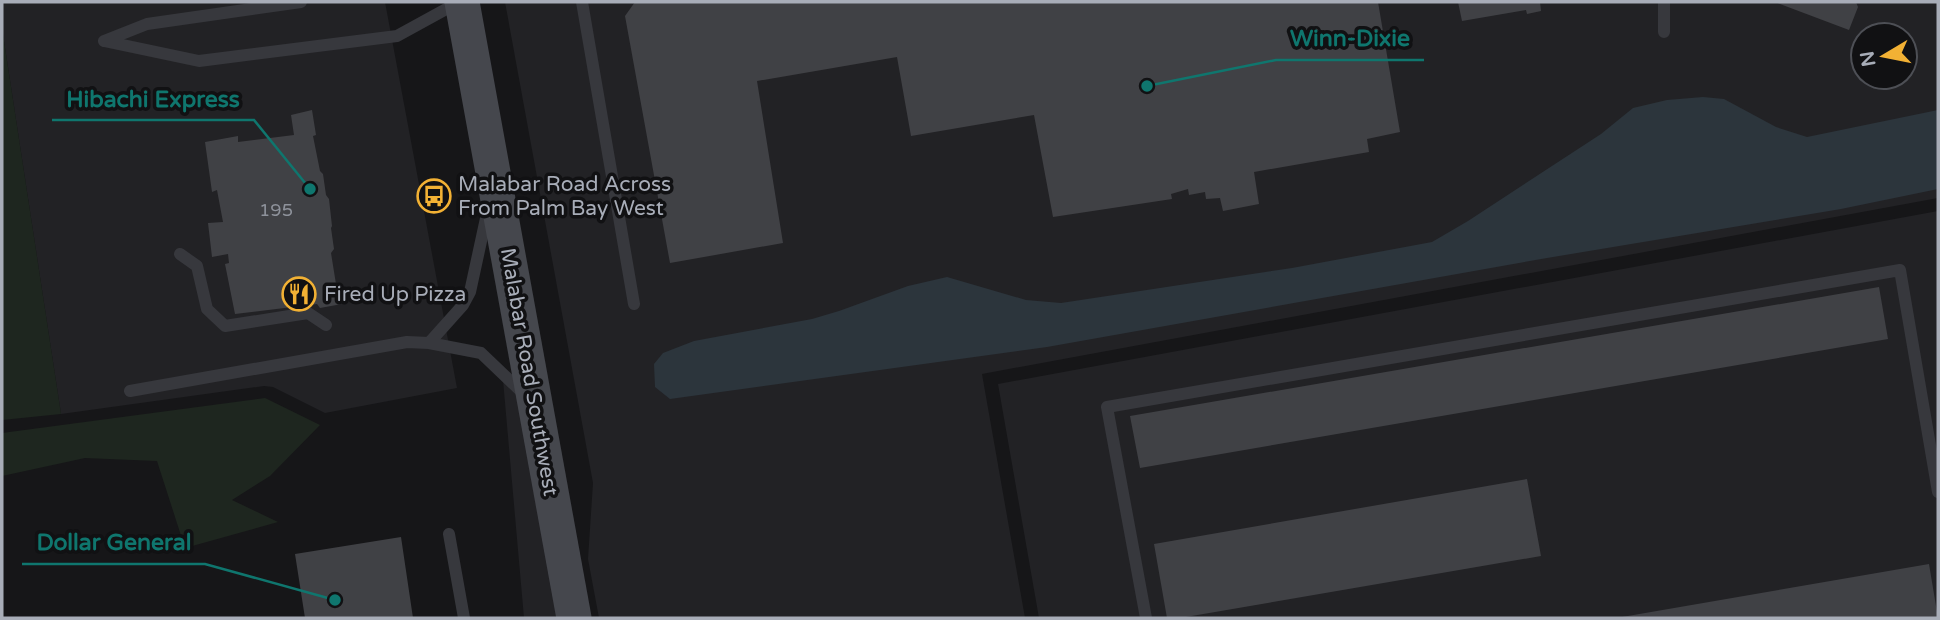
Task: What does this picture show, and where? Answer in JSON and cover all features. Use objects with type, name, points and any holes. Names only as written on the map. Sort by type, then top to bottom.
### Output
[{"type":"main road","name":"Malabar Road Southwest","points":[[460,2],[573,618]]},
{"type":"lane","points":[[300,2],[147,24],[104,41],[199,61],[397,36],[460,2]]},
{"type":"lane","points":[[582,2],[634,304]]},
{"type":"lane","points":[[1664,2],[1664,32]]},
{"type":"lane","points":[[429,342],[463,305],[470,292],[494,177]]},
{"type":"lane","points":[[180,254],[197,266],[207,309],[225,326],[308,313],[326,325]]},
{"type":"lane","points":[[1146,618],[1107,407],[1899,270],[1938,492]]},
{"type":"lane","points":[[131,391],[407,342],[429,342],[481,353],[536,406]]},
{"type":"lane","points":[[449,534],[464,618]]},
{"type":"shaded area","points":[[2,2],[385,2],[457,388],[325,413],[273,387],[264,386],[61,414],[2,28]]},
{"type":"shaded area","points":[[505,2],[1938,2],[1938,198],[982,374],[1025,618],[599,618],[588,559],[593,483]]},
{"type":"shaded area","points":[[2,28],[61,414],[2,420]]},
{"type":"shaded area","points":[[1703,97],[1724,99],[1776,127],[1807,137],[1938,110],[1938,189],[1841,209],[1047,347],[670,399],[655,387],[654,364],[663,353],[694,341],[812,319],[908,286],[947,277],[1026,300],[1061,303],[1292,268],[1432,242],[1601,134],[1633,108],[1667,100]]},
{"type":"shaded area","points":[[1938,211],[1938,618],[1039,618],[998,384]]},
{"type":"shaded area","points":[[515,378],[557,618],[524,618],[503,380]]},
{"type":"shaded area","points":[[265,398],[320,425],[270,476],[232,500],[278,522],[185,548],[157,461],[85,458],[2,476],[2,433]]},
{"type":"building","points":[[635,2],[1378,2],[1400,132],[1367,139],[1369,152],[1254,172],[1259,204],[1223,211],[1220,198],[1206,199],[1205,192],[1189,195],[1188,189],[1171,194],[1172,199],[1053,217],[1034,115],[911,136],[897,57],[757,81],[783,243],[670,263],[625,16]]},
{"type":"building","points":[[1458,2],[1540,2],[1541,11],[1527,14],[1526,10],[1462,21]]},
{"type":"building","points":[[1775,2],[1856,2],[1858,7],[1853,21],[1849,21],[1849,30]]},
{"type":"building","points":[[312,110],[316,135],[313,136],[329,199],[334,249],[331,253],[342,304],[320,308],[317,304],[235,314],[225,264],[229,263],[228,254],[212,257],[208,223],[223,222],[217,190],[212,192],[205,142],[238,136],[238,142],[294,135],[291,115]]},
{"type":"building","points":[[1879,287],[1888,339],[1140,468],[1130,416]]},
{"type":"building","points":[[1527,479],[1541,556],[1180,618],[1167,618],[1154,544]]},
{"type":"building","points":[[401,537],[413,618],[305,618],[295,554]]},
{"type":"building","points":[[1929,564],[1938,618],[1622,618],[1622,617]]},
{"type":"place","name":"Winn-Dixie","points":[[1147,86]]},
{"type":"place","name":"Hibachi Express","points":[[310,189]]},
{"type":"place","name":"Malabar Road Across From Palm Bay West","points":[[434,196]]},
{"type":"place","name":"Fired Up Pizza","points":[[299,294]]},
{"type":"place","name":"Dollar General","points":[[335,600]]}]
